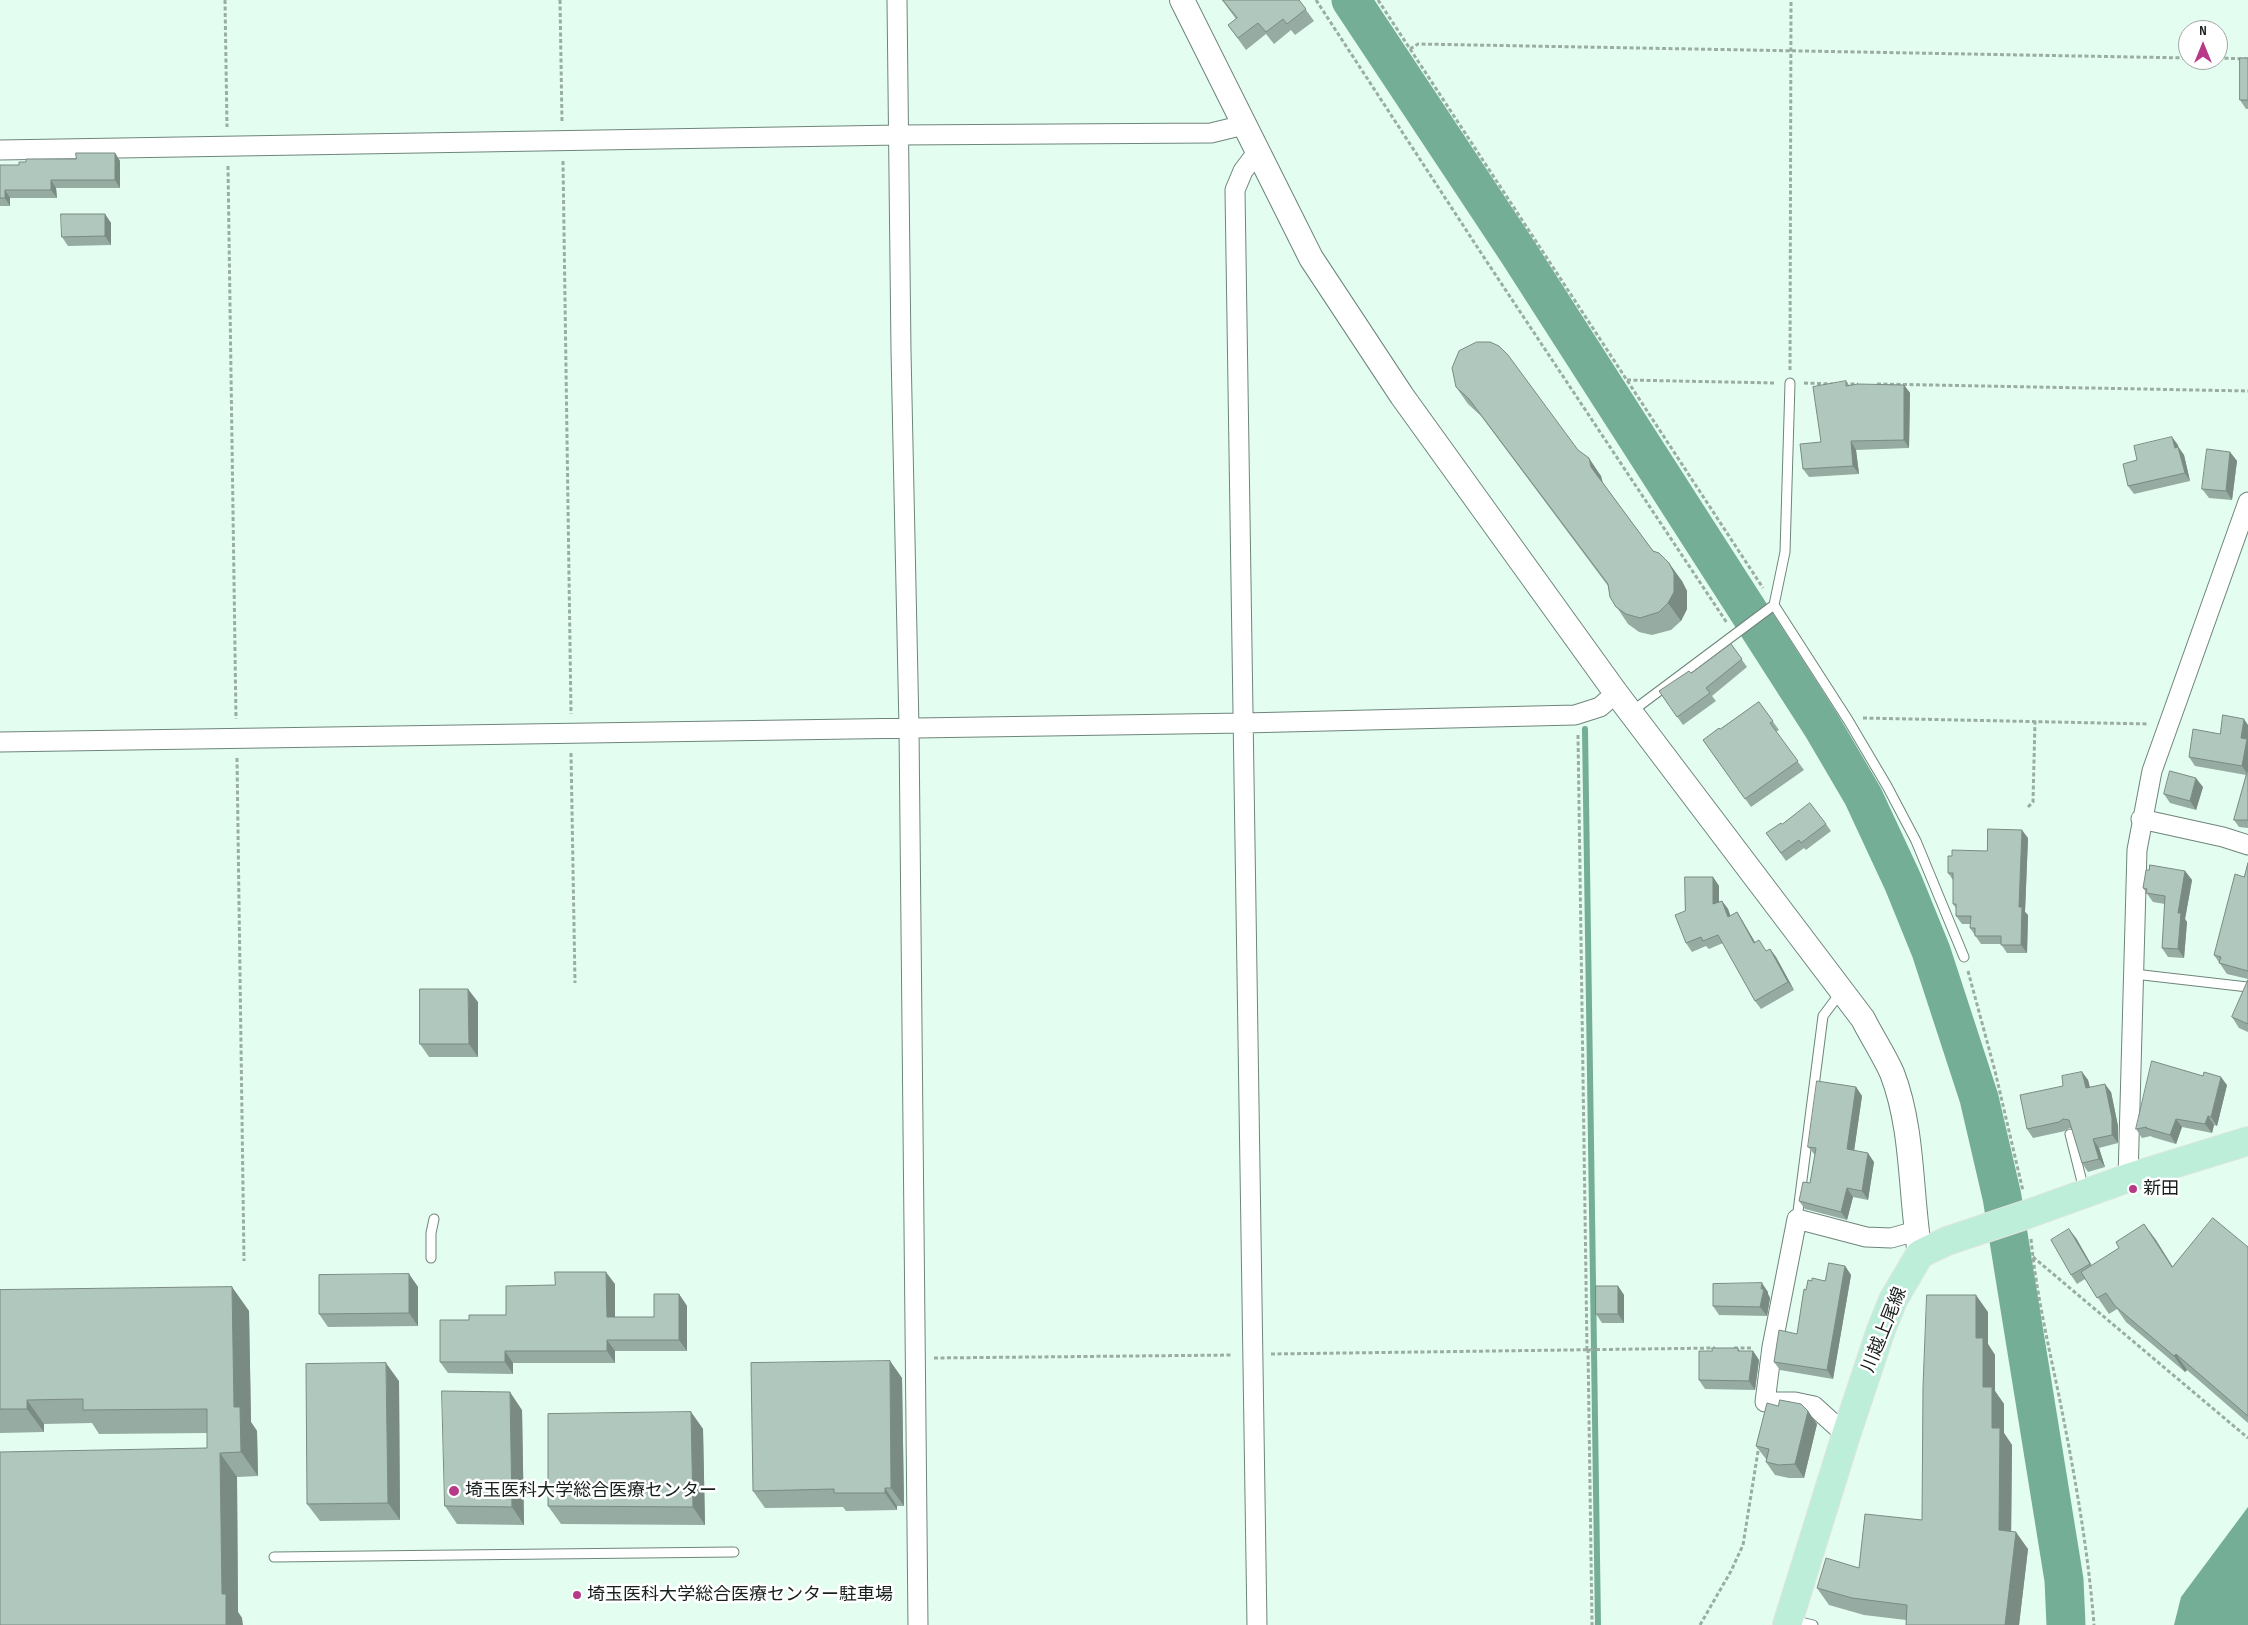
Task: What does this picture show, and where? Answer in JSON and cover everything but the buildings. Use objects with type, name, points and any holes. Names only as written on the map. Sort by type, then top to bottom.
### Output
[{"type":"main road","points":[[1918,1243],[1934,1246],[2128,1178],[2248,1141]]},
{"type":"main road","name":"川越上尾線","points":[[1797,1623],[1846,1435],[1893,1300],[1918,1243]]},
{"type":"street","points":[[897,0],[901,351],[909,728],[918,1625]]},
{"type":"street","points":[[1182,0],[1310,258],[1402,396],[1616,692],[1863,1019],[1892,1073],[1909,1150],[1918,1243],[1891,1238],[1866,1237],[1797,1219],[1772,1348],[1765,1402],[1795,1402],[1814,1406],[1846,1435]]},
{"type":"street","points":[[0,150],[899,135],[1211,132],[1244,125]]},
{"type":"street","points":[[1257,1625],[1235,190],[1243,171],[1258,151]]},
{"type":"street","points":[[2128,1178],[2137,850],[2141,819],[2152,771],[2167,724],[2243,530],[2248,502]]},
{"type":"street","points":[[0,742],[1244,723],[1575,715],[1600,707],[1616,692]]},
{"type":"street","points":[[2141,819],[2223,837],[2248,845]]},
{"type":"lane","points":[[1631,712],[1772,606],[1785,552],[1790,383]]},
{"type":"lane","points":[[1772,606],[1848,720],[1916,841],[1964,957]]},
{"type":"lane","points":[[2134,974],[2248,988]]},
{"type":"lane","points":[[1797,1219],[1823,1016],[1842,991]]},
{"type":"lane","points":[[2070,1134],[2085,1194]]},
{"type":"lane","points":[[431,1258],[431,1233],[434,1219]]},
{"type":"lane","points":[[274,1557],[734,1552]]},
{"type":"path","points":[[225,0],[244,1261]]},
{"type":"path","points":[[560,0],[575,982]]},
{"type":"path","points":[[1316,0],[1487,262],[1736,632]]},
{"type":"path","points":[[1378,0],[1772,606]]},
{"type":"path","points":[[1790,383],[1791,0]]},
{"type":"path","points":[[1410,49],[1418,44],[2178,58]]},
{"type":"path","points":[[2228,58],[2248,59]]},
{"type":"path","points":[[1626,380],[2248,391]]},
{"type":"path","points":[[1575,715],[1578,740],[1592,1625]]},
{"type":"path","points":[[1848,720],[1858,718],[2167,724]]},
{"type":"path","points":[[2028,807],[2033,802],[2035,721]]},
{"type":"path","points":[[1964,957],[1995,1071],[2025,1215],[2078,1503],[2094,1625]]},
{"type":"path","points":[[2032,1257],[2248,1438]]},
{"type":"path","points":[[916,1358],[1772,1348]]},
{"type":"path","points":[[1700,1625],[1731,1572],[1743,1545],[1760,1438]]},
{"type":"shaded area","points":[[2248,1507],[2248,1625],[2174,1625],[2181,1597]]},
{"type":"waterway","points":[[1351,0],[1518,252],[1822,726],[1863,796],[1903,882],[1931,951],[1979,1098],[2002,1197],[2064,1580],[2066,1625]]},
{"type":"waterway","points":[[1585,729],[1598,1625]]},
{"type":"place","name":"新田","points":[[2133,1189]]},
{"type":"place","name":"埼玉医科大学総合医療センター","points":[[454,1491]]},
{"type":"place","name":"埼玉医科大学総合医療センター駐車場","points":[[577,1595]]}]
